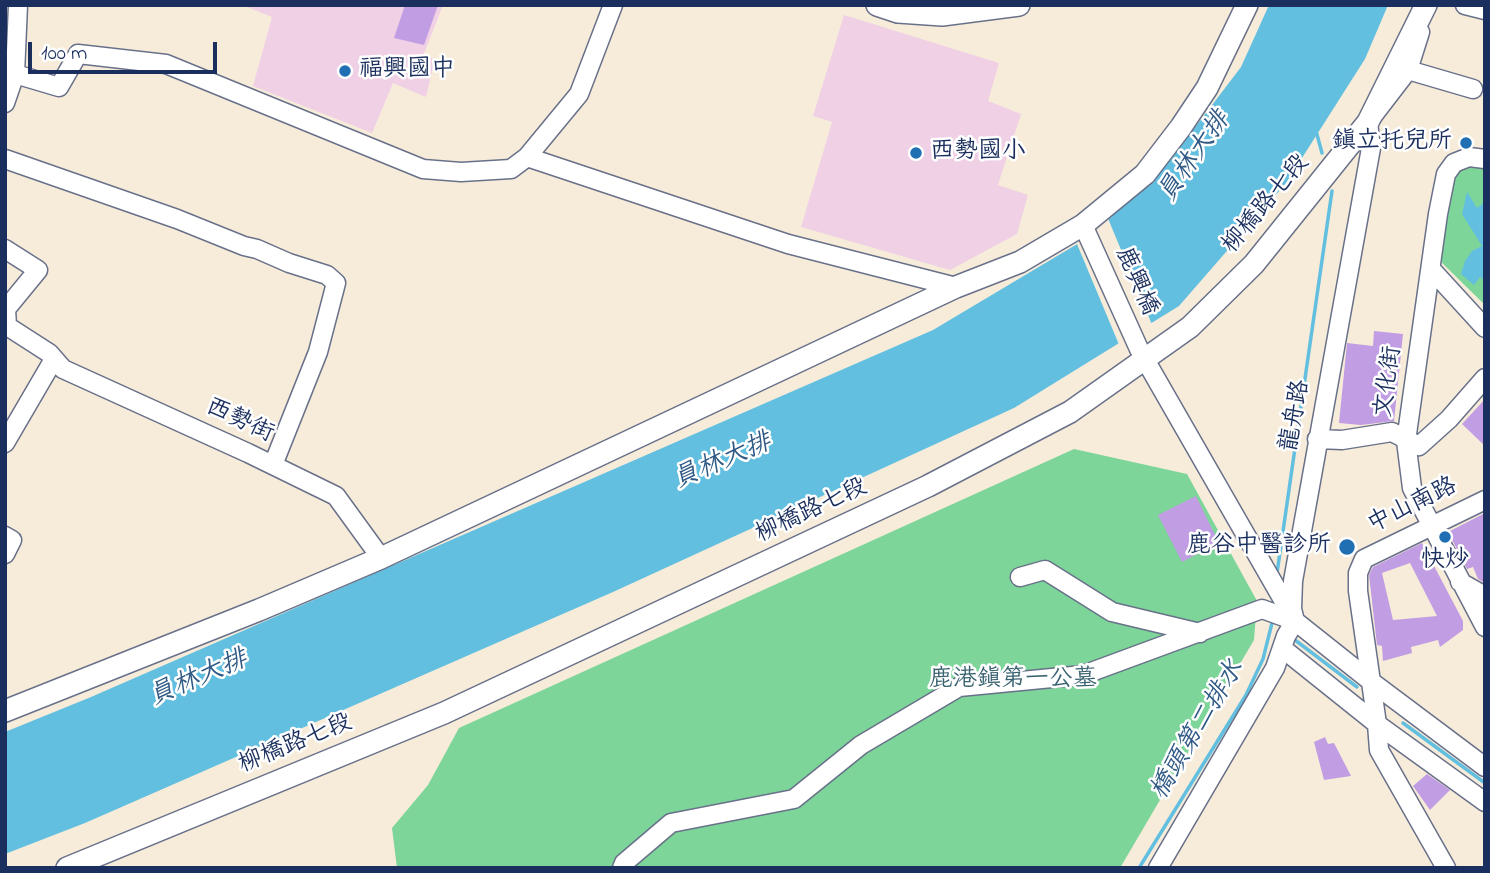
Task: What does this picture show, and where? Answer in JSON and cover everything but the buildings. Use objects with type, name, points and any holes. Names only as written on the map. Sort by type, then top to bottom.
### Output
[{"type":"main road","points":[[877,5],[898,12],[1019,5]]},
{"type":"main road","points":[[5,711],[259,610],[381,558],[956,287],[1020,262],[1085,230],[1145,174],[1181,127],[1207,88],[1247,5]]},
{"type":"main road","name":"柳橋路七段","points":[[67,868],[444,713],[928,486],[1070,412],[1142,354],[1190,327],[1254,264],[1368,122],[1427,5]]},
{"type":"street","points":[[5,103],[18,5]]},
{"type":"street","points":[[10,76],[59,87],[78,54],[166,64],[423,169],[461,172],[511,169],[527,158],[579,93],[613,5]]},
{"type":"street","points":[[1368,122],[1409,70],[1427,5]]},
{"type":"street","points":[[1465,5],[1485,10]]},
{"type":"street","points":[[1409,70],[1473,89]]},
{"type":"street","name":"龍舟路","points":[[1291,620],[1293,581],[1317,439],[1371,148],[1368,122]]},
{"type":"street","name":"文化街","points":[[1485,159],[1469,157],[1454,163],[1446,174],[1406,440],[1412,488],[1485,627]]},
{"type":"street","points":[[527,158],[788,244],[956,287]]},
{"type":"street","points":[[5,159],[177,219],[244,246],[257,248],[289,263],[327,275],[335,283],[318,352],[273,465]]},
{"type":"street","name":"鹿興橋","points":[[1085,230],[1142,354],[1291,620]]},
{"type":"street","name":"西勢街","points":[[5,249],[38,270],[6,309],[6,326],[50,353],[63,369],[336,496],[381,558]]},
{"type":"street","points":[[1431,269],[1485,328]]},
{"type":"street","points":[[5,443],[54,359]]},
{"type":"street","points":[[1317,439],[1342,440],[1392,432],[1419,446],[1449,419],[1485,378]]},
{"type":"street","name":"中山南路","points":[[1446,868],[1379,750],[1373,683],[1358,591],[1358,573],[1364,559],[1485,500]]},
{"type":"street","points":[[5,536],[12,540],[5,554]]},
{"type":"street","points":[[1020,577],[1045,570],[1112,612],[1200,634]]},
{"type":"street","points":[[1460,582],[1485,596]]},
{"type":"street","points":[[622,868],[624,863],[671,823],[794,799],[861,744],[958,687],[1083,675],[1262,609],[1291,620],[1485,767]]},
{"type":"street","points":[[1158,868],[1275,668],[1291,620]]},
{"type":"street","points":[[1282,648],[1377,724],[1485,802]]},
{"type":"shaded area","name":"福興國中","points":[[242,5],[443,5],[423,56],[435,59],[426,97],[393,83],[372,133],[253,86],[272,17]]},
{"type":"shaded area","name":"西勢國小","points":[[844,15],[999,63],[988,101],[1021,114],[998,185],[1028,195],[1017,234],[950,270],[801,227],[832,122],[813,116]]},
{"type":"green space","points":[[1476,166],[1485,167],[1485,305],[1440,261],[1451,183],[1459,171]]},
{"type":"green space","name":"鹿港鎮第一公墓","points":[[1074,449],[1187,474],[1257,601],[1254,640],[1120,868],[397,868],[392,828],[428,785],[459,728]]},
{"type":"water","name":"員林大排","points":[[1269,5],[1388,5],[1365,59],[1286,183],[1179,306],[1014,408],[613,592],[85,823],[5,854],[5,732],[933,330],[1094,234],[1174,155],[1241,67]]},
{"type":"water","points":[[1467,192],[1477,208],[1485,202],[1485,281],[1480,277],[1474,285],[1461,274],[1472,251],[1482,246],[1462,214]]},
{"type":"pier","points":[[1107,216],[1153,327],[1120,347],[1077,244]]},
{"type":"waterway","points":[[1316,131],[1322,153]]},
{"type":"waterway","points":[[1277,573],[1332,191]]},
{"type":"waterway","name":"橋頭第二排水","points":[[1139,868],[1246,695],[1263,659],[1273,619]]},
{"type":"waterway","points":[[1295,640],[1357,687]]},
{"type":"waterway","points":[[1403,723],[1485,783]]},
{"type":"place","name":"福興國中","points":[[345,71]]},
{"type":"place","name":"鎮立托兒所","points":[[1466,143]]},
{"type":"place","name":"西勢國小","points":[[916,153]]},
{"type":"place","name":"快炒","points":[[1445,537]]},
{"type":"place","name":"鹿谷中醫診所","points":[[1347,547]]}]
